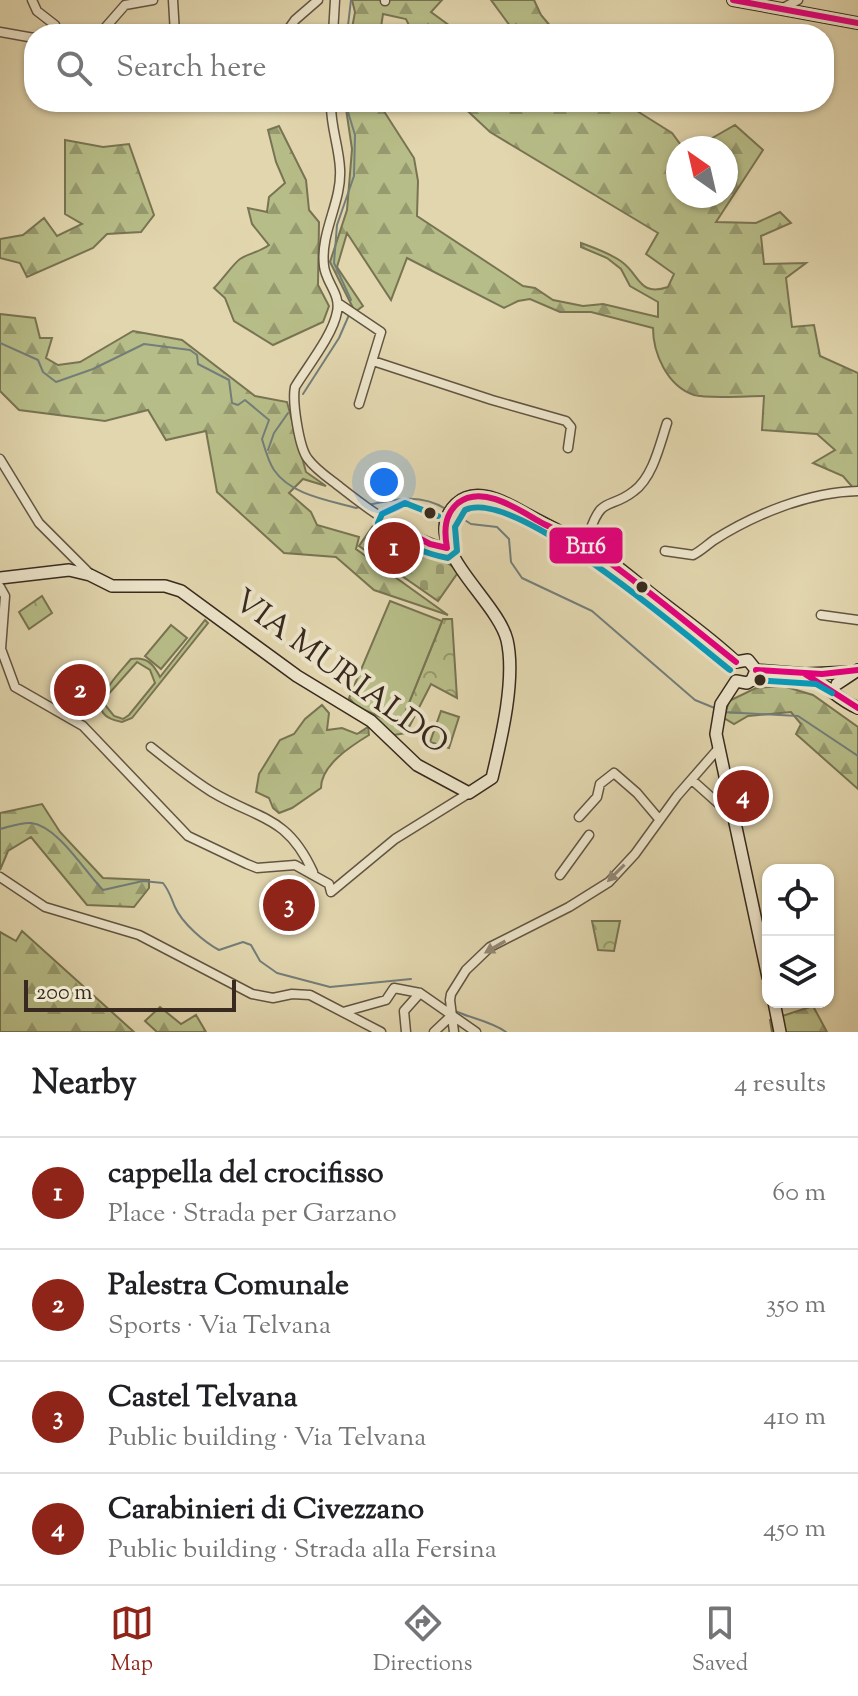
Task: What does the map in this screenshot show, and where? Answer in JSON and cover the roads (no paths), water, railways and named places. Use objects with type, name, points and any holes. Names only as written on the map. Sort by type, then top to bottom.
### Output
[{"type":"street","points":[[32,0],[37,11],[54,24]]},
{"type":"street","points":[[108,24],[124,2],[153,0]]},
{"type":"street","points":[[173,0],[174,24]]},
{"type":"street","points":[[292,24],[318,0]]},
{"type":"street","points":[[334,24],[335,0]]},
{"type":"street","points":[[733,0],[858,23]]},
{"type":"street","points":[[783,8],[798,0]]},
{"type":"street","points":[[0,32],[24,36]]},
{"type":"street","points":[[330,112],[341,169],[327,227],[324,267],[338,303],[333,325],[295,387],[293,397],[300,444],[306,458],[369,511],[430,544],[447,548]]},
{"type":"street","points":[[338,303],[381,332],[359,404]]},
{"type":"street","points":[[373,361],[566,421],[571,427],[568,448]]},
{"type":"street","points":[[610,561],[610,555],[595,542],[590,531],[596,512],[608,502],[634,491],[649,471],[667,423]]},
{"type":"street","name":"VIA MURIALDO","points":[[0,459],[39,523],[90,575]]},
{"type":"street","points":[[665,551],[693,555],[714,540],[764,515],[807,499],[858,491]]},
{"type":"street","points":[[0,587],[5,596],[1,649],[15,687],[83,726],[188,836],[257,868],[295,865],[329,884],[331,892],[395,839],[492,778],[507,712],[507,640],[447,548],[444,524],[452,509],[470,496],[494,499],[589,547],[736,662],[748,660],[756,670],[805,674],[819,679],[837,689],[858,708]]},
{"type":"street","name":"VIA MURIALDO","points":[[0,578],[69,570],[90,575],[112,586],[165,586],[181,591],[297,676],[371,721],[417,765],[469,793]]},
{"type":"street","points":[[821,615],[858,620]]},
{"type":"street","points":[[736,662],[732,672],[734,684],[717,715],[718,749],[762,950]]},
{"type":"street","points":[[734,684],[752,680],[756,670]]},
{"type":"street","points":[[819,679],[854,671]]},
{"type":"street","points":[[837,689],[854,671]]},
{"type":"street","points":[[151,747],[213,793],[273,820],[298,845],[313,873]]},
{"type":"street","points":[[454,1032],[450,1000],[466,970],[485,952],[609,882],[718,749]]},
{"type":"street","points":[[579,817],[597,797],[600,784],[614,773],[637,793],[659,819]]},
{"type":"street","points":[[692,780],[720,805],[730,807]]},
{"type":"street","points":[[560,875],[589,835]]},
{"type":"street","points":[[0,877],[45,907],[139,935],[252,994],[273,998],[292,994],[310,995],[381,1032]]},
{"type":"street","points":[[343,1012],[386,1000],[394,988],[420,993],[476,1032]]},
{"type":"street","points":[[406,1032],[404,1011],[420,993]]},
{"type":"street","points":[[434,1032],[451,1016]]},
{"type":"waterway","points":[[348,24],[351,0]]},
{"type":"waterway","points":[[348,112],[355,135],[354,176],[337,225],[334,263],[351,300]]},
{"type":"waterway","points":[[303,394],[339,338],[349,315]]},
{"type":"waterway","points":[[0,343],[38,360],[43,372],[56,382],[93,369],[144,344],[190,350],[197,355],[198,364],[229,380],[232,403],[238,405],[245,400],[269,420],[262,439],[270,463],[281,478],[311,495],[356,508],[362,506]]},
{"type":"waterway","points":[[268,450],[274,433],[288,413]]},
{"type":"waterway","points":[[368,505],[418,499],[446,509]]},
{"type":"waterway","points":[[455,514],[471,524],[497,527],[509,539],[511,562],[522,578],[592,611],[695,700],[717,709]]},
{"type":"waterway","points":[[723,712],[798,716],[858,756]]},
{"type":"waterway","points":[[0,829],[27,823],[41,826],[61,841],[103,890],[143,881],[163,883],[178,913],[200,937],[219,950],[243,942],[251,945],[260,961],[277,973],[330,987],[411,979]]},
{"type":"waterway","points":[[455,1011],[506,1032]]},
{"type":"place","name":"cappella del crocifisso","points":[[394,548]]},
{"type":"place","name":"Palestra Comunale","points":[[80,690]]},
{"type":"place","name":"Carabinieri di Civezzano","points":[[743,796]]},
{"type":"place","name":"Castel Telvana","points":[[289,905]]}]
